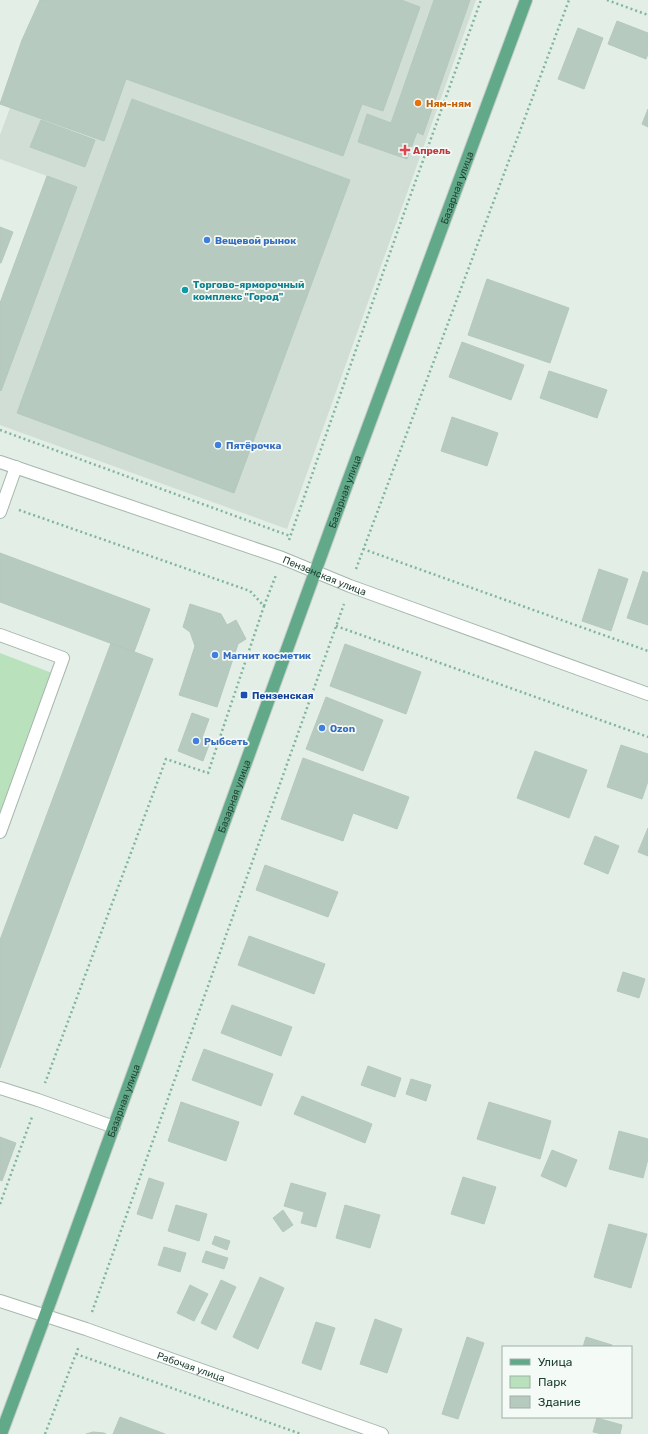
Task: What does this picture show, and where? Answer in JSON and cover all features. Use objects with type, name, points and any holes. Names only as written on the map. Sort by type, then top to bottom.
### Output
[{"type":"main road","name":"Базарная улица","points":[[1,1434],[114,1128],[347,484],[526,0]]},
{"type":"street","name":"Пензенская улица","points":[[0,462],[282,558],[350,586],[648,694]]},
{"type":"street","points":[[1,508],[16,467]]},
{"type":"street","points":[[0,635],[63,658],[0,832]]},
{"type":"street","points":[[0,1088],[38,1100],[114,1128]]},
{"type":"street","name":"Рабочая улица","points":[[0,1302],[86,1329],[382,1434]]},
{"type":"path","points":[[0,1204],[166,759],[208,773],[264,606],[402,216],[481,0]]},
{"type":"path","points":[[45,1434],[86,1329],[363,549],[569,0]]},
{"type":"path","points":[[607,0],[648,15]]},
{"type":"path","points":[[0,430],[290,536]]},
{"type":"path","points":[[1,508],[250,591],[264,606]]},
{"type":"path","points":[[363,549],[648,651]]},
{"type":"path","points":[[336,626],[648,737]]},
{"type":"path","points":[[76,1354],[301,1434]]},
{"type":"shaded area","name":"Вещевой рынок","points":[[40,0],[476,0],[287,529],[0,425],[0,303],[47,176],[0,159],[0,135],[10,108],[0,103],[22,40]]},
{"type":"green space","points":[[0,653],[52,673],[0,817]]},
{"type":"building","points":[[40,0],[401,0],[420,7],[383,111],[362,104],[343,156],[126,79],[104,141],[0,104],[22,40]]},
{"type":"building","points":[[434,0],[470,0],[423,135],[417,132],[407,159],[358,142],[367,114],[391,123]]},
{"type":"building","points":[[617,21],[648,33],[648,54],[646,59],[608,44]]},
{"type":"building","points":[[578,28],[603,38],[584,89],[558,79]]},
{"type":"building","name":"Торгово-ярморочный комплекс \"Город\"","points":[[132,99],[350,180],[234,493],[17,413]]},
{"type":"building","points":[[648,109],[648,127],[642,124]]},
{"type":"building","points":[[41,120],[95,140],[85,167],[30,147]]},
{"type":"building","points":[[47,176],[77,187],[1,391],[0,303]]},
{"type":"building","points":[[0,227],[13,232],[1,263],[0,263]]},
{"type":"building","points":[[487,279],[569,308],[550,363],[468,335]]},
{"type":"building","points":[[462,342],[524,365],[511,400],[449,377]]},
{"type":"building","points":[[549,371],[607,390],[597,418],[540,398]]},
{"type":"building","points":[[452,417],[498,433],[487,466],[441,451]]},
{"type":"building","points":[[0,553],[150,609],[134,652],[0,602]]},
{"type":"building","points":[[599,569],[628,579],[611,631],[582,621]]},
{"type":"building","points":[[643,571],[648,573],[648,625],[627,618]]},
{"type":"building","points":[[190,604],[221,614],[227,625],[236,620],[246,639],[238,644],[217,707],[179,695],[195,646],[190,632],[183,627]]},
{"type":"building","points":[[111,643],[153,659],[0,1068],[0,940]]},
{"type":"building","points":[[345,644],[421,672],[406,714],[330,686]]},
{"type":"building","points":[[326,697],[383,720],[363,771],[306,749]]},
{"type":"building","points":[[192,713],[209,719],[202,738],[210,742],[203,761],[178,751]]},
{"type":"building","points":[[621,745],[648,754],[648,781],[642,799],[607,787]]},
{"type":"building","points":[[535,751],[587,770],[569,818],[517,798]]},
{"type":"building","points":[[303,758],[409,797],[397,829],[353,813],[343,841],[281,819]]},
{"type":"building","points":[[648,828],[648,856],[638,852]]},
{"type":"building","points":[[595,836],[619,846],[608,874],[584,864]]},
{"type":"building","points":[[265,865],[338,892],[328,917],[256,890]]},
{"type":"building","points":[[249,936],[325,964],[314,994],[238,965]]},
{"type":"building","points":[[623,972],[645,979],[639,998],[617,991]]},
{"type":"building","points":[[232,1005],[292,1027],[281,1056],[221,1033]]},
{"type":"building","points":[[204,1049],[273,1074],[261,1106],[192,1080]]},
{"type":"building","points":[[368,1066],[401,1078],[395,1097],[361,1085]]},
{"type":"building","points":[[411,1079],[431,1085],[426,1101],[406,1094]]},
{"type":"building","points":[[302,1096],[372,1124],[365,1143],[294,1114]]},
{"type":"building","points":[[181,1102],[239,1122],[226,1161],[168,1141]]},
{"type":"building","points":[[489,1102],[551,1121],[540,1159],[477,1139]]},
{"type":"building","points":[[619,1131],[648,1139],[648,1159],[643,1178],[609,1169]]},
{"type":"building","points":[[0,1137],[16,1143],[2,1181],[0,1180]]},
{"type":"building","points":[[552,1150],[577,1160],[566,1187],[541,1176]]},
{"type":"building","points":[[463,1177],[496,1187],[484,1224],[451,1214]]},
{"type":"building","points":[[149,1178],[164,1183],[152,1219],[137,1214]]},
{"type":"building","points":[[291,1183],[326,1193],[316,1227],[301,1223],[304,1212],[284,1206]]},
{"type":"building","points":[[176,1205],[207,1214],[199,1241],[168,1231]]},
{"type":"building","points":[[345,1205],[380,1215],[370,1248],[336,1238]]},
{"type":"building","points":[[283,1210],[293,1225],[283,1232],[273,1218]]},
{"type":"building","points":[[609,1224],[647,1234],[631,1288],[594,1277]]},
{"type":"building","points":[[215,1236],[230,1241],[227,1250],[212,1244]]},
{"type":"building","points":[[164,1247],[186,1253],[180,1272],[158,1265]]},
{"type":"building","points":[[206,1251],[228,1258],[224,1269],[202,1262]]},
{"type":"building","points":[[260,1277],[284,1288],[258,1349],[233,1337]]},
{"type":"building","points":[[221,1280],[236,1287],[216,1330],[201,1323]]},
{"type":"building","points":[[190,1285],[208,1294],[194,1321],[177,1313]]},
{"type":"building","points":[[375,1319],[402,1329],[387,1373],[360,1364]]},
{"type":"building","points":[[316,1322],[335,1328],[321,1370],[302,1363]]},
{"type":"building","points":[[467,1337],[484,1343],[458,1419],[442,1414]]},
{"type":"building","points":[[586,1337],[612,1345],[612,1346],[583,1346]]},
{"type":"building","points":[[120,1417],[165,1434],[113,1434]]},
{"type":"building","points":[[597,1418],[622,1425],[620,1434],[602,1434],[593,1432]]},
{"type":"building","points":[[93,1432],[104,1433],[106,1434],[86,1434]]},
{"type":"place","name":"Ням-ням","points":[[418,103]]},
{"type":"place","name":"Апрель","points":[[405,150]]},
{"type":"place","name":"Вещевой рынок","points":[[207,240]]},
{"type":"place","name":"Торгово-ярморочный комплекс \"Город\"","points":[[185,290]]},
{"type":"place","name":"Пятёрочка","points":[[218,445]]},
{"type":"place","name":"Магнит косметик","points":[[215,655]]},
{"type":"place","name":"Пензенская","points":[[244,695]]},
{"type":"place","name":"Ozon","points":[[322,728]]},
{"type":"place","name":"Рыбсеть","points":[[196,741]]}]
